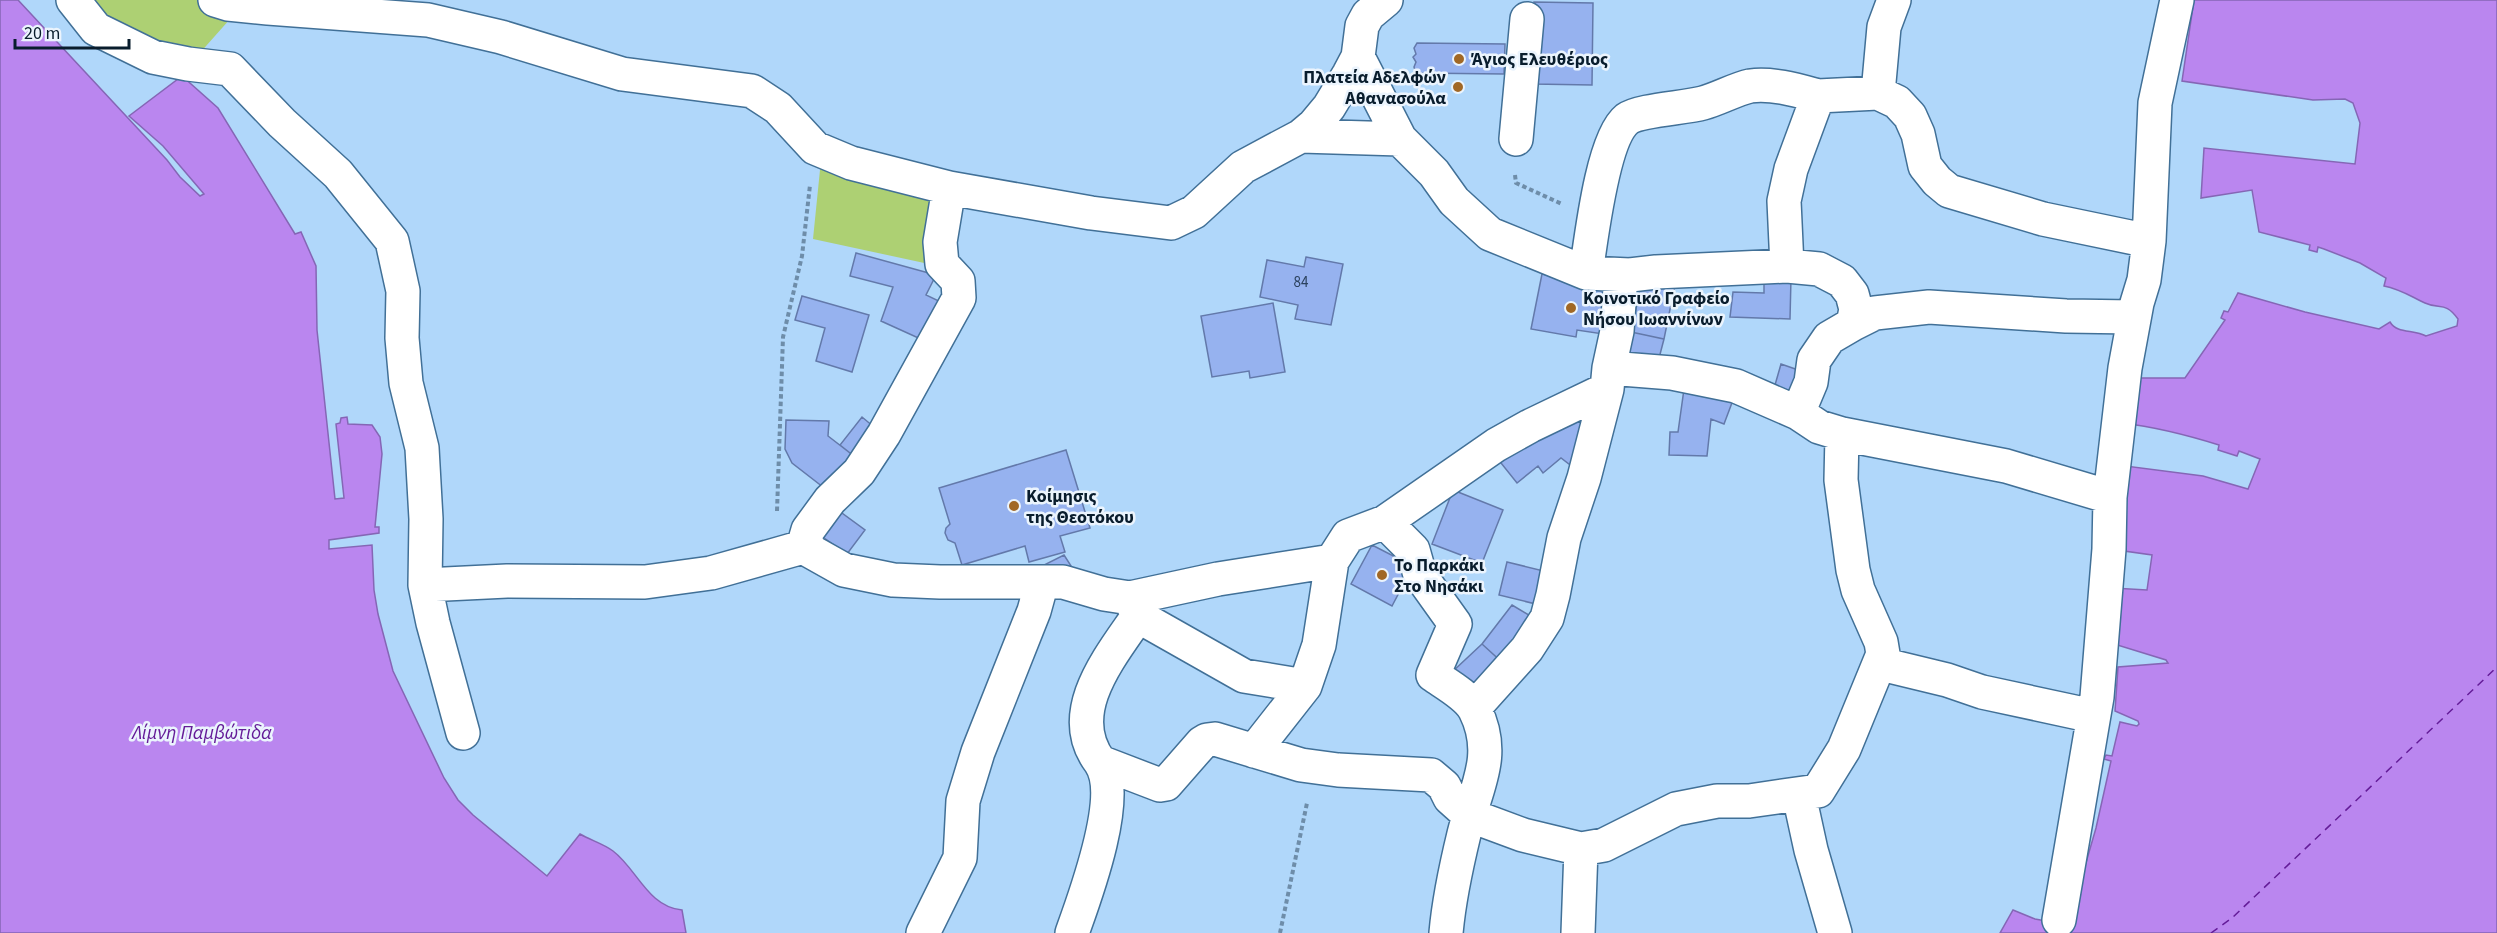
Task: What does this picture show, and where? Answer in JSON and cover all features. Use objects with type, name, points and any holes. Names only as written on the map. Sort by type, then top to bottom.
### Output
[{"type":"street","points":[[72,0],[96,29],[153,57],[230,69],[282,123],[338,174],[392,241],[403,291],[402,338],[406,383],[422,448],[426,519],[425,585],[463,733]]},
{"type":"street","points":[[215,0],[238,5],[428,20],[501,37],[622,74],[752,91],[778,108],[814,148],[851,163],[949,188],[1091,213],[1171,223],[1194,212],[1243,167],[1301,136],[1314,125],[1329,107],[1358,57],[1362,26],[1368,15],[1386,0]]},
{"type":"street","points":[[1878,93],[1884,27],[1894,0]]},
{"type":"street","points":[[2059,920],[2100,670],[2110,497],[2125,368],[2134,317],[2144,280],[2149,241],[2155,103],[2177,0]]},
{"type":"street","points":[[1516,152],[1527,19]]},
{"type":"street","points":[[1358,57],[1400,139],[1434,173],[1454,201],[1490,234],[1586,273],[1622,275],[1787,266],[1819,269],[1842,281],[1852,294],[1856,309],[1853,324]]},
{"type":"street","points":[[1586,273],[1596,204],[1606,163],[1619,131],[1627,120],[1642,113],[1664,111],[1719,99],[1753,86],[1784,87],[1818,96],[1878,93],[1897,102],[1910,116],[1918,134],[1925,166],[1949,191],[2043,219],[2149,241]]},
{"type":"street","points":[[1787,266],[1784,201],[1791,169],[1818,96]]},
{"type":"street","points":[[1301,136],[1400,139]]},
{"type":"street","points":[[803,547],[808,530],[830,500],[859,472],[884,434],[959,298],[958,281],[942,264],[940,242],[949,188]]},
{"type":"street","points":[[1474,708],[1527,649],[1547,618],[1564,538],[1584,478],[1608,378],[1617,331],[1622,275]]},
{"type":"street","points":[[1798,413],[1811,382],[1814,360],[1829,338],[1875,313],[1929,307],[2066,316],[2134,317]]},
{"type":"street","points":[[1254,751],[1305,686],[1319,645],[1332,561],[1348,536],[1385,522],[1496,445],[1608,378],[1672,373],[1720,382],[1736,386],[1798,413],[1819,427],[1842,434],[2007,466],[2110,497]]},
{"type":"street","points":[[1100,762],[1160,785],[1171,780],[1196,749],[1207,740],[1215,739],[1315,767],[1431,775],[1443,786],[1450,798],[1469,815],[1523,835],[1581,849],[1604,845],[1676,809],[1717,801],[1749,801],[1818,791],[1844,749],[1881,664],[1883,654],[1881,642],[1858,590],[1853,570],[1841,480],[1842,434]]},
{"type":"street","points":[[1385,522],[1413,550],[1420,575],[1455,624],[1433,675],[1474,708],[1486,739],[1485,758],[1475,804],[1469,815],[1455,869],[1446,933]]},
{"type":"street","points":[[425,585],[507,581],[645,582],[711,573],[803,547],[844,570],[893,580],[1064,582],[1104,594],[1134,607],[1159,625],[1244,676],[1305,686]]},
{"type":"street","points":[[1072,933],[1096,860],[1106,815],[1107,775],[1086,738],[1088,702],[1134,607],[1218,579],[1332,561]]},
{"type":"street","points":[[923,933],[960,858],[963,801],[978,752],[1034,611],[1042,582]]},
{"type":"street","points":[[1881,664],[1947,680],[1982,692],[2093,716]]},
{"type":"street","points":[[1799,795],[1811,850],[1835,933]]},
{"type":"street","points":[[1578,933],[1581,849]]},
{"type":"path","points":[[803,547],[779,531],[777,506],[783,337],[802,256],[814,148]]},
{"type":"path","points":[[1516,152],[1516,183],[1562,204],[1567,212]]},
{"type":"path","points":[[1280,933],[1315,767]]},
{"type":"green space","points":[[92,0],[247,0],[198,55],[117,25]]},
{"type":"green space","points":[[821,160],[943,193],[929,264],[813,239]]},
{"type":"water","name":"Λίμνη Παμβώτιδα","points":[[0,0],[18,0],[200,196],[204,194],[163,146],[129,116],[182,76],[218,108],[295,234],[301,232],[316,266],[317,330],[335,499],[344,498],[336,424],[340,423],[341,418],[347,417],[348,424],[372,425],[380,437],[382,454],[375,527],[379,527],[379,533],[329,540],[329,549],[372,545],[374,590],[378,614],[393,671],[444,778],[458,800],[473,815],[547,876],[580,834],[609,849],[660,902],[682,910],[686,933],[0,933]]},
{"type":"water","points":[[2194,0],[2497,0],[2497,933],[2000,933],[2013,910],[2035,919],[2068,925],[2096,828],[2111,761],[2104,759],[2106,755],[2112,756],[2120,722],[2137,726],[2139,724],[2138,721],[2115,711],[2118,667],[2168,663],[2166,660],[2114,644],[2113,588],[2147,590],[2152,555],[2110,549],[2118,465],[2203,476],[2248,489],[2260,459],[2239,451],[2237,456],[2218,450],[2219,445],[2183,435],[2122,423],[2134,378],[2185,378],[2225,320],[2221,318],[2224,311],[2228,312],[2238,293],[2305,312],[2379,329],[2390,322],[2401,330],[2426,336],[2457,326],[2458,319],[2449,310],[2430,305],[2384,286],[2386,278],[2360,263],[2318,247],[2317,252],[2309,250],[2310,245],[2259,232],[2252,190],[2201,198],[2204,148],[2355,164],[2360,123],[2353,103],[2345,99],[2313,100],[2182,81]]},
{"type":"building","points":[[1534,2],[1593,3],[1592,85],[1533,84]]},
{"type":"building","name":"Άγιος Ελευθέριος","points":[[1417,43],[1505,44],[1504,74],[1416,73],[1414,67],[1416,62],[1413,57],[1416,54],[1414,48]]},
{"type":"building","points":[[856,253],[936,275],[926,295],[943,303],[925,341],[881,321],[893,287],[850,276]]},
{"type":"building","points":[[1306,257],[1343,264],[1331,325],[1295,319],[1298,305],[1260,297],[1267,260],[1304,267]]},
{"type":"building","name":"Κοινοτικό Γραφείο Νήσου Ιωαννίνων","points":[[1542,274],[1612,288],[1603,334],[1577,330],[1576,337],[1531,329]]},
{"type":"building","points":[[1764,276],[1791,278],[1790,319],[1730,317],[1733,292],[1764,293]]},
{"type":"building","points":[[1642,280],[1676,280],[1664,339],[1631,332]]},
{"type":"building","points":[[802,296],[869,315],[852,372],[816,361],[825,328],[795,320]]},
{"type":"building","points":[[1273,303],[1285,372],[1250,378],[1249,371],[1212,377],[1201,316]]},
{"type":"building","points":[[1631,332],[1664,339],[1658,362],[1627,354]]},
{"type":"building","points":[[1781,364],[1804,372],[1796,398],[1773,392]]},
{"type":"building","points":[[1685,382],[1736,392],[1724,424],[1711,419],[1707,456],[1669,455],[1670,432],[1678,432]]},
{"type":"building","points":[[1579,402],[1597,415],[1578,471],[1561,458],[1543,473],[1538,466],[1517,483],[1493,453]]},
{"type":"building","points":[[862,417],[880,432],[859,460],[840,445]]},
{"type":"building","points":[[786,420],[829,421],[828,436],[859,460],[832,494],[792,463],[785,449]]},
{"type":"building","name":"Κοίμησις της Θεοτόκου","points":[[1066,450],[1090,528],[1060,536],[1065,552],[1029,562],[1025,546],[962,565],[955,543],[948,540],[945,533],[950,524],[939,488]]},
{"type":"building","points":[[1453,490],[1503,510],[1482,563],[1432,544]]},
{"type":"building","points":[[835,508],[865,530],[847,554],[817,533]]},
{"type":"building","name":"Το Παρκάκι Στο Νησάκι","points":[[1372,545],[1413,566],[1392,606],[1351,584]]},
{"type":"building","points":[[1064,555],[1073,569],[1049,576],[1044,565]]},
{"type":"building","points":[[1507,562],[1552,573],[1544,606],[1499,595]]},
{"type":"building","points":[[1512,605],[1542,623],[1505,665],[1482,644]]},
{"type":"building","points":[[1482,644],[1505,665],[1471,693],[1451,673]]},
{"type":"ferry route","points":[[2211,933],[2232,918],[2497,667]]},
{"type":"place","name":"Άγιος Ελευθέριος","points":[[1459,59]]},
{"type":"place","name":"Πλατεία Αδελφών Αθανασούλα","points":[[1458,87]]},
{"type":"place","name":"Κοινοτικό Γραφείο Νήσου Ιωαννίνων","points":[[1571,308]]},
{"type":"place","name":"Κοίμησις της Θεοτόκου","points":[[1014,506]]},
{"type":"place","name":"Το Παρκάκι Στο Νησάκι","points":[[1382,575]]}]
